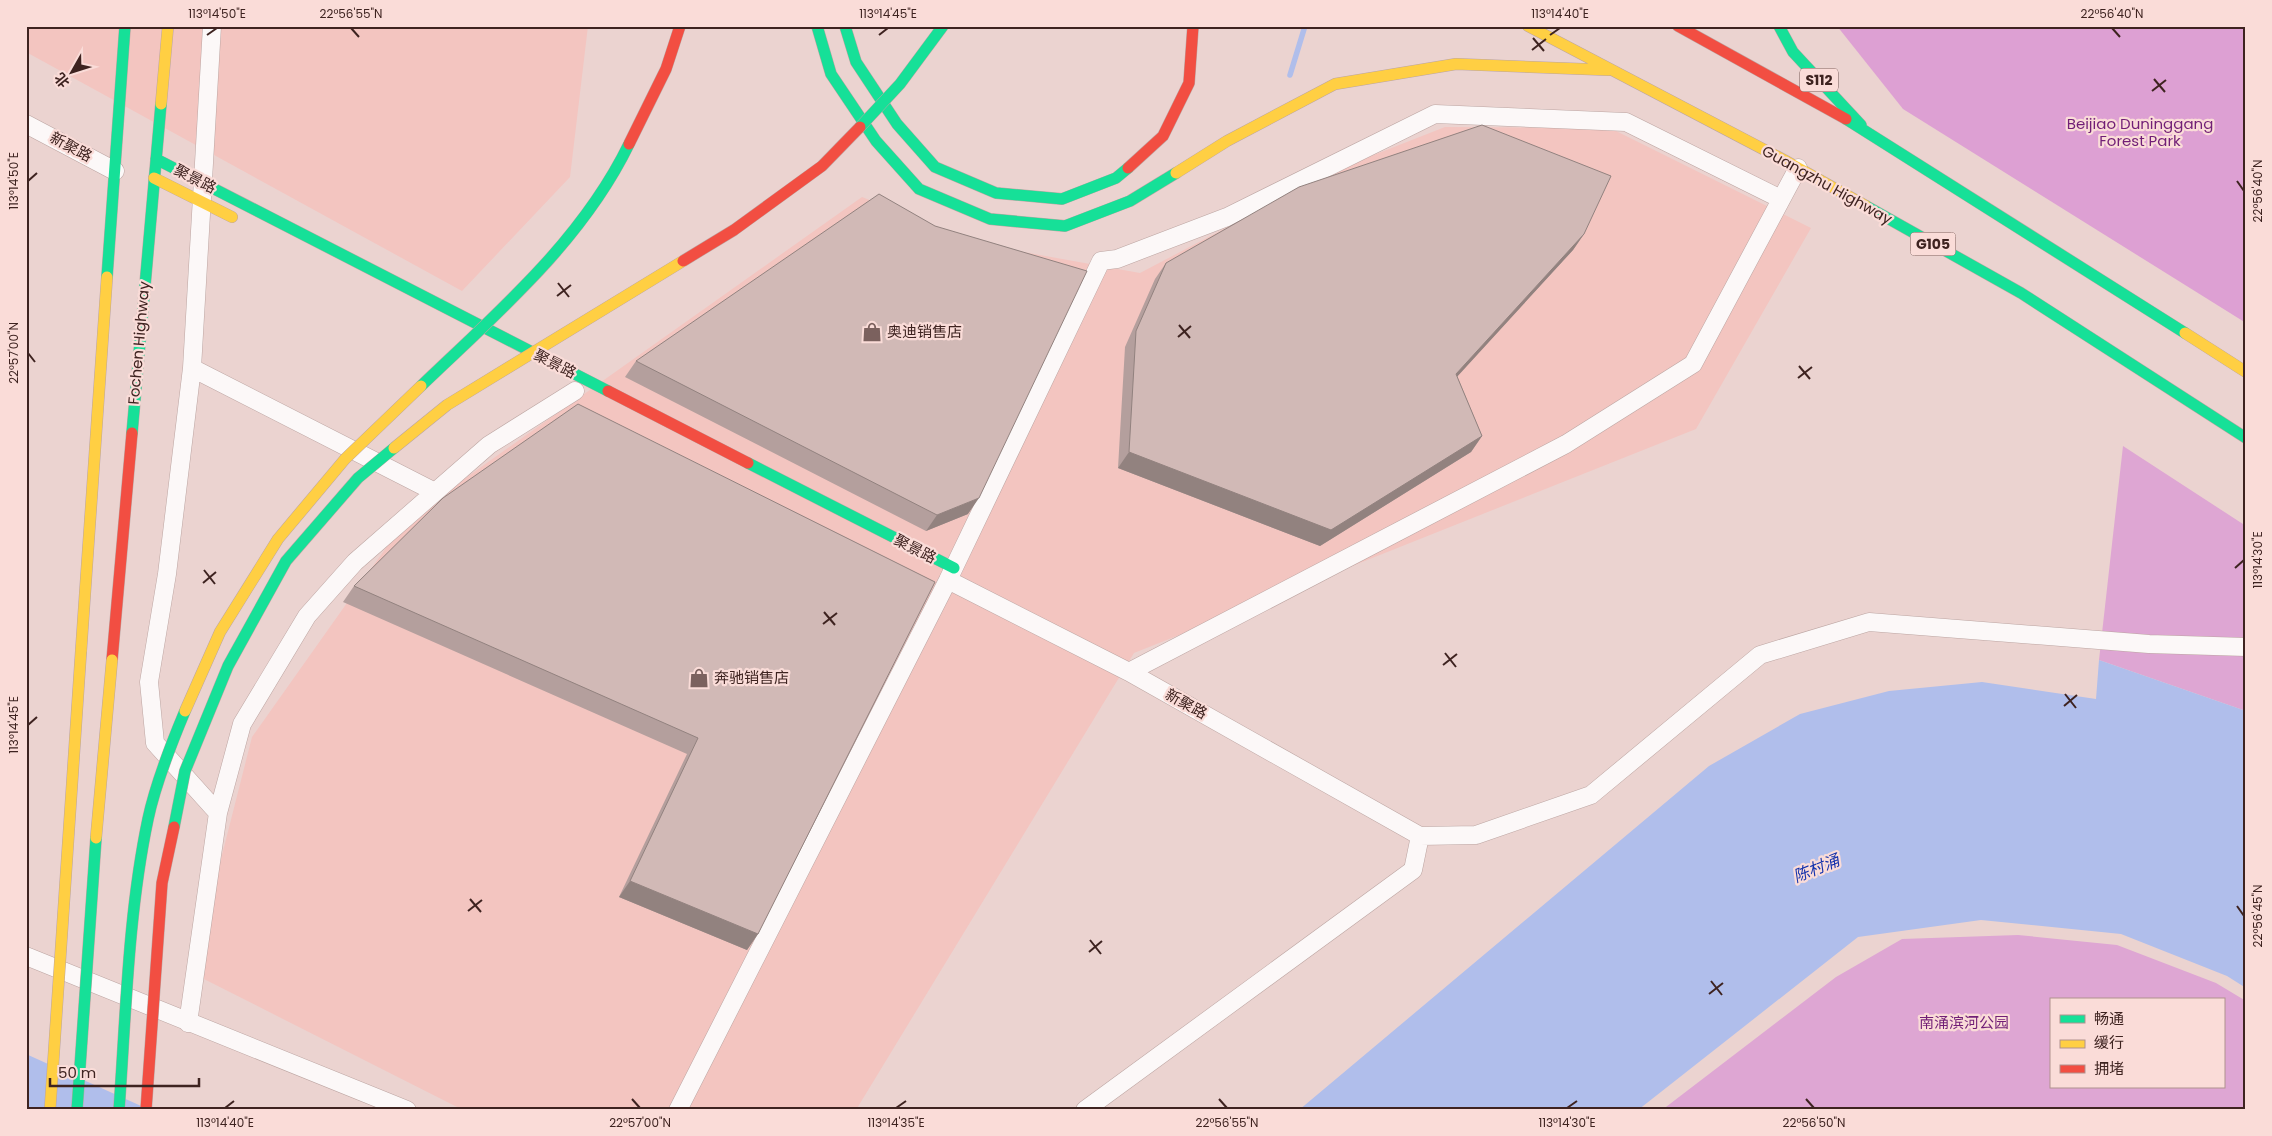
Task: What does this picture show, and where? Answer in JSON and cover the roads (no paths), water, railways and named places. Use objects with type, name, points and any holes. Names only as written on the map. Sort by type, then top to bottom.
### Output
[{"type":"main road","points":[[50,1110],[125,26]]},
{"type":"main road","name":"Fochen Highway","points":[[77,1110],[89,920],[168,26]]},
{"type":"main road","points":[[119,1110],[133,910],[148,818],[175,734],[220,632],[278,539],[344,459],[520,291],[575,230],[620,163],[666,69],[680,26]]},
{"type":"main road","points":[[817,26],[831,74],[876,141],[919,189],[990,219],[1066,226],[1130,202],[1227,142],[1335,84],[1456,64],[1609,70]]},
{"type":"main road","points":[[845,26],[856,62],[897,124],[935,167],[996,193],[1062,199],[1116,178],[1163,136],[1189,83],[1193,26]]},
{"type":"main road","points":[[146,1110],[162,883],[185,771],[228,666],[286,561],[358,478],[446,404],[734,230],[822,166],[900,84],[943,26]]},
{"type":"main road","name":"Guangzhu Highway","points":[[1528,26],[1798,168],[2021,293],[2246,438]]},
{"type":"main road","points":[[1678,26],[1865,130],[2246,372]]},
{"type":"main road","name":"S112","points":[[1779,26],[1793,52],[1865,130]]},
{"type":"main road","name":"聚景路","points":[[156,159],[947,575]]},
{"type":"main road","name":"聚景路","points":[[154,178],[246,225]]},
{"type":"main road","points":[[459,332],[486,346]]},
{"type":"main road","name":"聚景路","points":[[504,355],[530,368]]},
{"type":"street","points":[[212,26],[192,368],[167,574],[149,682],[155,743],[218,813]]},
{"type":"street","points":[[678,1110],[947,575],[1101,261],[1117,259],[1227,217],[1435,114],[1626,122],[1782,199]]},
{"type":"street","name":"新聚路","points":[[26,124],[115,171]]},
{"type":"street","points":[[1128,672],[1566,444],[1693,364],[1798,168]]},
{"type":"street","points":[[192,368],[435,492]]},
{"type":"street","points":[[188,1022],[218,813],[242,724],[307,616],[355,562],[488,445],[575,391]]},
{"type":"street","name":"新聚路","points":[[947,575],[1128,672],[1420,836]]},
{"type":"street","points":[[1085,1110],[1413,870],[1420,836],[1476,835],[1590,795],[1760,655],[1869,622],[2149,644],[2246,647]]},
{"type":"street","points":[[26,956],[407,1110]]},
{"type":"water","name":"陈村涌","points":[[2099,660],[2246,711],[2246,988],[2227,976],[2121,934],[1981,920],[1858,937],[1638,1110],[1299,1110],[1709,766],[1800,714],[1889,691],[1982,682],[2096,699]]},
{"type":"water","points":[[26,1054],[150,1110],[26,1110]]},
{"type":"waterway","points":[[1290,75],[1305,26]]},
{"type":"place","name":"奥迪销售店","points":[[872,332]]},
{"type":"place","name":"奔驰销售店","points":[[699,678]]},
{"type":"park label","name":"Beijiao Duninggang Forest Park","points":[[2140,132]]},
{"type":"park label","name":"南涌滨河公园","points":[[1964,1023]]}]
